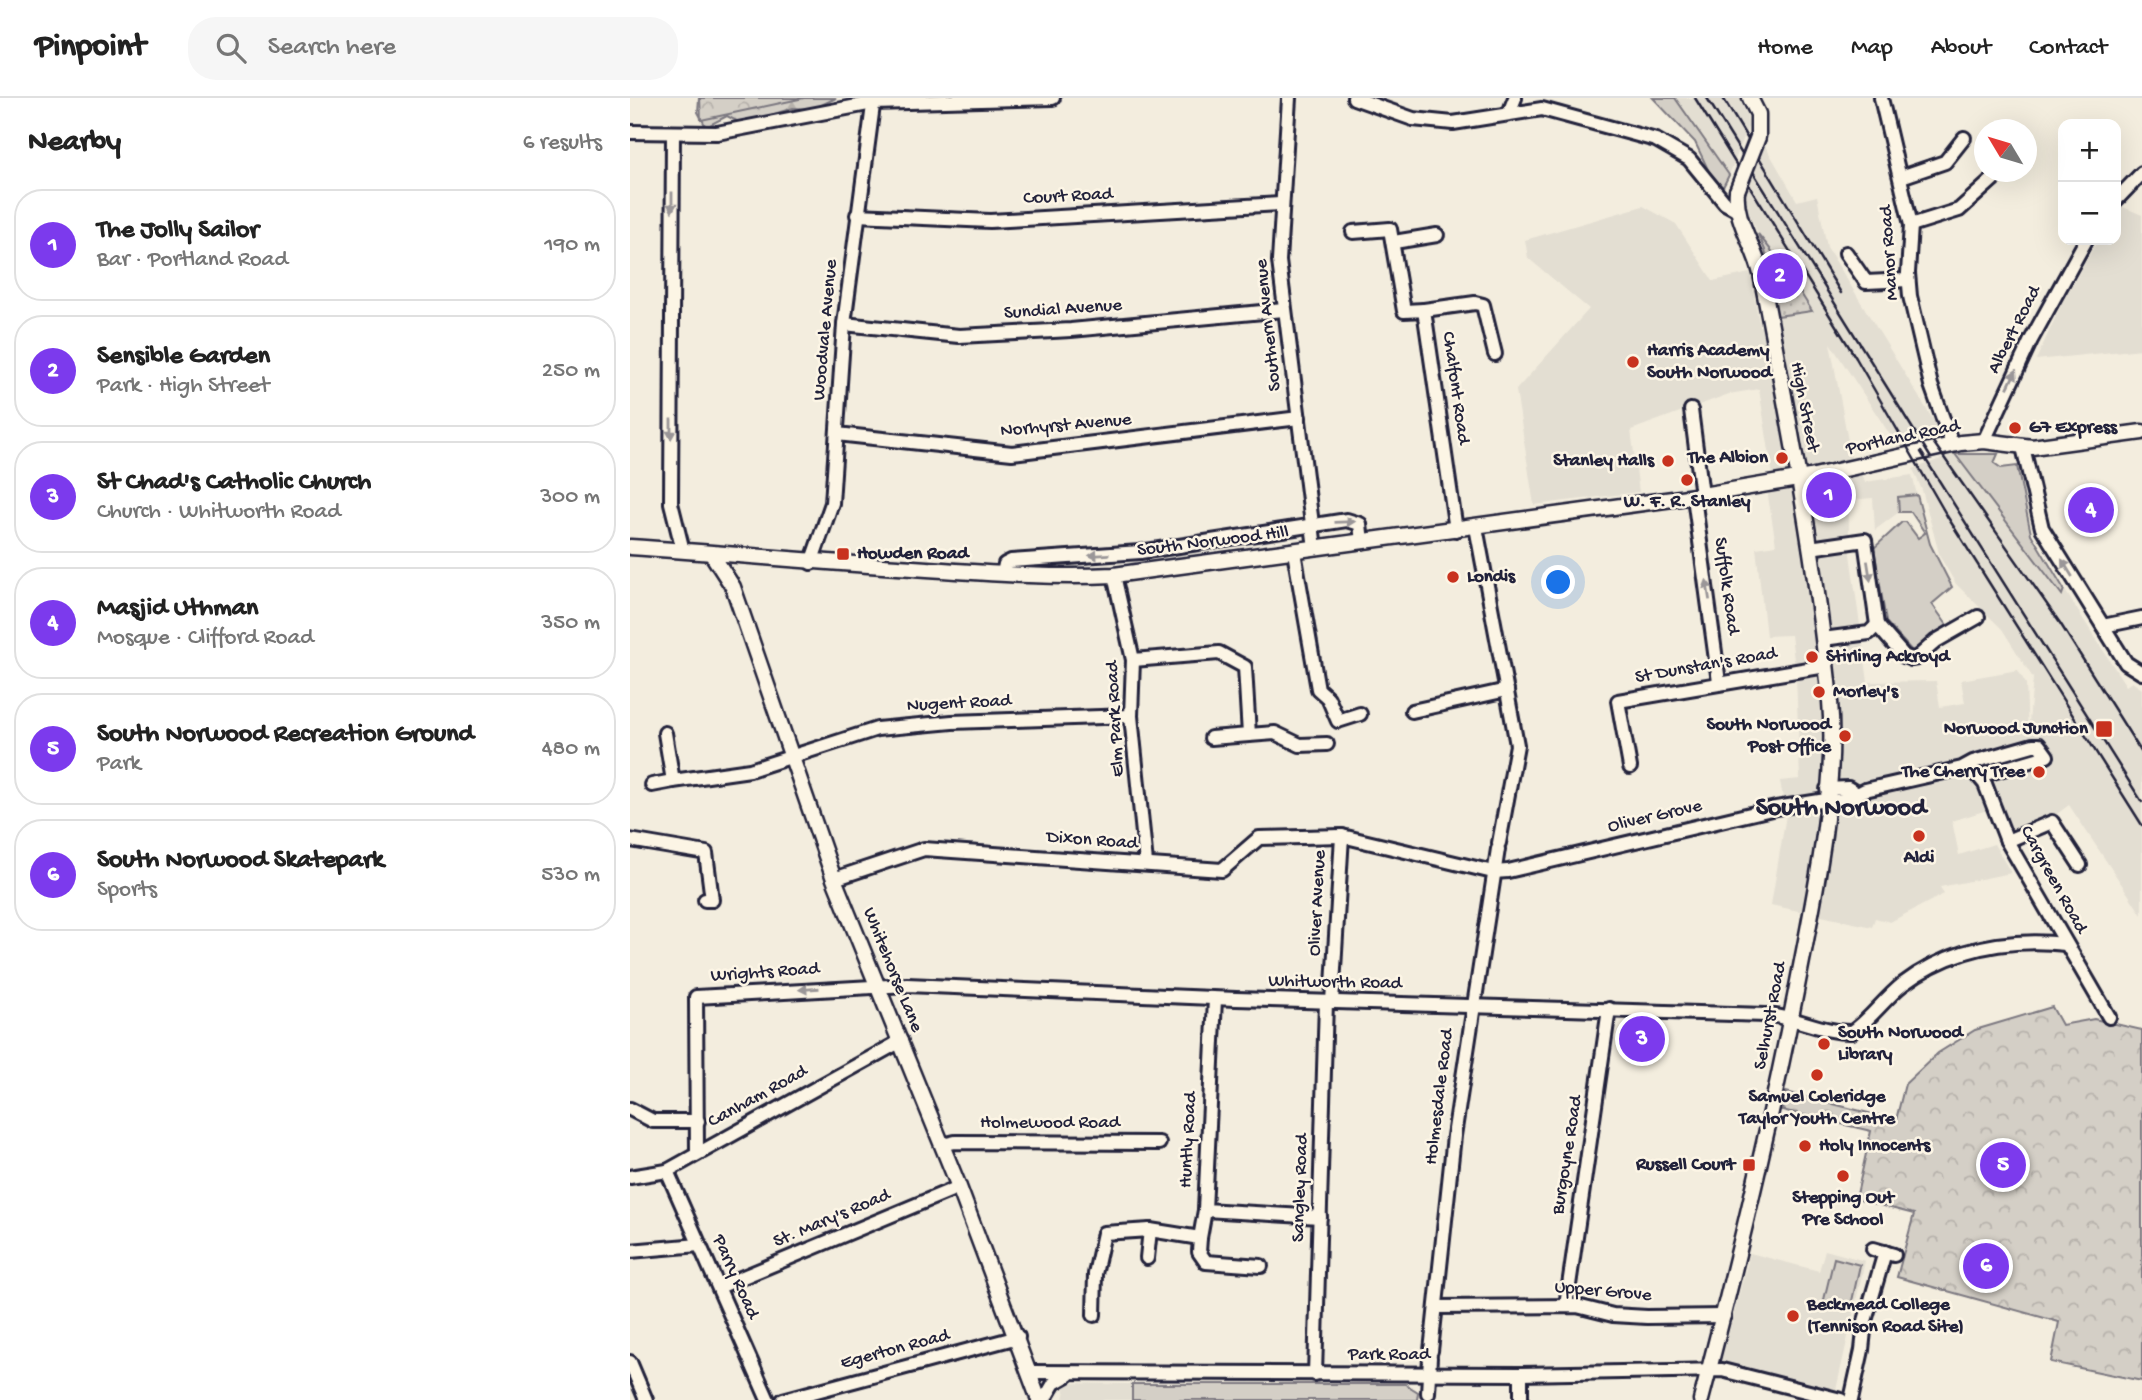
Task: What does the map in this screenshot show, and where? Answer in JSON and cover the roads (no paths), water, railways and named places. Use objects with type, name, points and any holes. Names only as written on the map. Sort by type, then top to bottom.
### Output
[{"type":"main road","name":"High Street","points":[[1750,98],[1758,114],[1758,136],[1737,191],[1738,210],[1761,272],[1810,548],[1830,707],[1826,798]]},
{"type":"main road","name":"Portland Road","points":[[1798,480],[1952,444],[1984,441],[2023,447],[2142,432]]},
{"type":"main road","name":"South Norwood Hill","points":[[630,547],[760,559],[1073,578],[1294,552],[1798,480]]},
{"type":"main road","name":"Whitehorse Lane","points":[[713,555],[738,576],[834,880],[901,1041],[1042,1400]]},
{"type":"main road","points":[[738,576],[760,559]]},
{"type":"main road","name":"Selhurst Road","points":[[1701,1400],[1751,1208],[1791,1018],[1809,925],[1826,798]]},
{"type":"street","points":[[630,132],[717,133],[873,100],[1053,98]]},
{"type":"street","name":"Southern Avenue","points":[[1289,98],[1279,261],[1315,548]]},
{"type":"street","points":[[1354,98],[1390,113],[1439,122],[1462,123],[1509,113],[1539,103],[1668,144],[1689,159],[1725,203],[1738,210]]},
{"type":"street","points":[[1509,113],[1515,98]]},
{"type":"street","name":"Manor Road","points":[[1881,98],[1902,177],[1911,225],[1908,280],[1928,374],[1952,444]]},
{"type":"street","name":"Woodvale Avenue","points":[[811,562],[832,503],[844,324],[873,100]]},
{"type":"street","points":[[673,134],[671,503],[683,551]]},
{"type":"street","points":[[1902,177],[1945,162],[1964,138]]},
{"type":"street","points":[[2121,195],[2142,173]]},
{"type":"street","points":[[1911,225],[1959,210],[1990,182]]},
{"type":"street","name":"Court Road","points":[[857,215],[990,221],[1281,204]]},
{"type":"street","points":[[1353,232],[1385,227],[1390,229],[1394,242],[1437,235]]},
{"type":"street","name":"Chalfont Road","points":[[1394,242],[1404,311],[1424,310],[1456,530]]},
{"type":"street","name":"Albert Road","points":[[1984,441],[2031,340],[2083,245]]},
{"type":"street","points":[[1846,253],[1866,282],[1908,280]]},
{"type":"street","points":[[1424,310],[1475,303],[1483,305],[1495,354]]},
{"type":"street","name":"Sundial Avenue","points":[[844,324],[959,336],[1071,330],[1284,310]]},
{"type":"street","name":"Suffolk Road","points":[[1691,410],[1719,682]]},
{"type":"street","name":"Norhyrst Avenue","points":[[837,434],[1012,453],[1299,418]]},
{"type":"street","points":[[2023,447],[2042,528],[2126,663],[2142,673]]},
{"type":"street","points":[[1003,574],[1005,564],[1011,561],[1140,552],[1353,520],[1360,524],[1362,542]]},
{"type":"street","name":"Holmesdale Road","points":[[1427,1397],[1454,1136],[1472,1005],[1493,872],[1517,753],[1476,527]]},
{"type":"street","points":[[1810,548],[1865,540],[1877,625],[1904,656],[1911,659],[1917,658],[1936,641],[1978,617]]},
{"type":"street","points":[[1294,552],[1318,689],[1328,698],[1338,721],[1360,714]]},
{"type":"street","name":"Elm Park Road","points":[[1114,575],[1133,660],[1131,716],[1146,863]]},
{"type":"street","points":[[2103,626],[2142,618]]},
{"type":"street","points":[[1823,639],[1869,633],[1877,625]]},
{"type":"street","points":[[1133,660],[1219,653],[1245,667],[1249,735]]},
{"type":"street","name":"St Dunstan's Road","points":[[1630,767],[1618,701],[1826,666]]},
{"type":"street","points":[[1412,711],[1507,690]]},
{"type":"street","name":"Nugent Road","points":[[652,785],[750,770],[877,729],[952,722],[1131,716]]},
{"type":"street","points":[[665,733],[673,781]]},
{"type":"street","points":[[1211,738],[1275,733],[1300,745],[1327,744]]},
{"type":"street","points":[[2034,745],[2039,745],[2047,756],[1979,776],[1962,768],[1973,762],[2034,745]]},
{"type":"street","name":"Oliver Grove","points":[[1493,872],[1508,872],[1826,798],[1848,788],[1856,793],[1962,768]]},
{"type":"street","name":"Cargreen Road","points":[[1979,776],[2007,841],[2109,1017]]},
{"type":"street","points":[[2007,841],[2052,822],[2080,865]]},
{"type":"street","name":"Dixon Road","points":[[834,880],[924,849],[1222,870],[1259,838],[1342,836]]},
{"type":"street","name":"Oliver Avenue","points":[[1329,1002],[1342,836],[1493,872]]},
{"type":"street","points":[[630,840],[705,853],[712,901],[705,900]]},
{"type":"street","name":"Whitworth Road","points":[[877,985],[1215,999],[1609,1009],[1791,1018],[1841,1032],[1852,1032],[1903,985],[1946,959],[1990,945],[2032,941],[2066,944]]},
{"type":"street","name":"Wrights Road","points":[[697,1152],[695,996],[877,985]]},
{"type":"street","name":"Huntly Road","points":[[1215,999],[1205,1210],[1320,1217]]},
{"type":"street","name":"Sangley Road","points":[[1315,1374],[1329,1002]]},
{"type":"street","name":"Burgoyne Road","points":[[1566,1306],[1609,1009]]},
{"type":"street","name":"Canham Road","points":[[630,1177],[667,1171],[901,1041]]},
{"type":"street","points":[[630,1110],[653,1121],[698,1121]]},
{"type":"street","name":"Holmewood Road","points":[[942,1145],[955,1142],[1159,1143]]},
{"type":"street","name":"Parry Road","points":[[667,1171],[768,1400]]},
{"type":"street","name":"St. Mary's Road","points":[[719,1287],[959,1187]]},
{"type":"street","points":[[1205,1210],[1199,1252],[1206,1262],[1261,1266]]},
{"type":"street","points":[[1094,1315],[1095,1274],[1104,1233],[1150,1230],[1200,1238]]},
{"type":"street","points":[[1147,1258],[1150,1230]]},
{"type":"street","points":[[630,1251],[699,1245]]},
{"type":"street","points":[[1851,1400],[1862,1350],[1865,1321],[1884,1252]]},
{"type":"street","name":"Upper Grove","points":[[1436,1307],[1566,1306],[1647,1317],[1724,1316]]},
{"type":"street","name":"Egerton Road","points":[[783,1400],[1017,1337]]},
{"type":"street","points":[[630,1362],[646,1400]]},
{"type":"street","name":"Park Road","points":[[1029,1372],[1069,1375],[1521,1374],[1722,1370],[1841,1400]]},
{"type":"street","points":[[1521,1374],[1521,1400]]},
{"type":"street","points":[[1042,1400],[1054,1383],[1069,1375]]},
{"type":"railway","points":[[1695,98],[1856,358],[1947,516],[2142,825]]},
{"type":"railway","points":[[1707,98],[1931,458]]},
{"type":"railway","points":[[1723,98],[1841,293]]},
{"type":"railway","points":[[1931,439],[2060,623],[2142,753]]},
{"type":"railway","points":[[1921,452],[2142,802]]},
{"type":"place","name":"Sensible Garden","points":[[1780,276]]},
{"type":"place","name":"Harris Academy South Norwood","points":[[1633,362]]},
{"type":"place","name":"G7 Express","points":[[2015,428]]},
{"type":"place","name":"The Albion","points":[[1782,458]]},
{"type":"place","name":"Stanley Halls","points":[[1668,461]]},
{"type":"place","name":"W. F. R. Stanley","points":[[1687,480]]},
{"type":"place","name":"The Jolly Sailor","points":[[1829,495]]},
{"type":"place","name":"Masjid Uthman","points":[[2091,510]]},
{"type":"place","name":"Howden Road","points":[[843,554]]},
{"type":"place","name":"Londis","points":[[1453,577]]},
{"type":"place","name":"Stirling Ackroyd","points":[[1812,657]]},
{"type":"place","name":"Morley's","points":[[1819,692]]},
{"type":"place","name":"Norwood Junction","points":[[2104,729]]},
{"type":"place","name":"South Norwood Post Office","points":[[1845,736]]},
{"type":"place","name":"The Cherry Tree","points":[[2039,772]]},
{"type":"place","name":"Aldi","points":[[1919,836]]},
{"type":"place","name":"St Chad's Catholic Church","points":[[1642,1039]]},
{"type":"place","name":"South Norwood Library","points":[[1824,1044]]},
{"type":"place","name":"Samuel Coleridge Taylor Youth Centre","points":[[1817,1075]]},
{"type":"place","name":"Holy Innocents","points":[[1805,1146]]},
{"type":"place","name":"Russell Court","points":[[1749,1165]]},
{"type":"place","name":"South Norwood Recreation Ground","points":[[2003,1165]]},
{"type":"place","name":"Stepping Out Pre School","points":[[1843,1176]]},
{"type":"place","name":"South Norwood Skatepark","points":[[1986,1266]]},
{"type":"place","name":"Beckmead College (Tennison Road Site)","points":[[1793,1316]]},
{"type":"district","name":"South Norwood","points":[[1841,809]]}]
